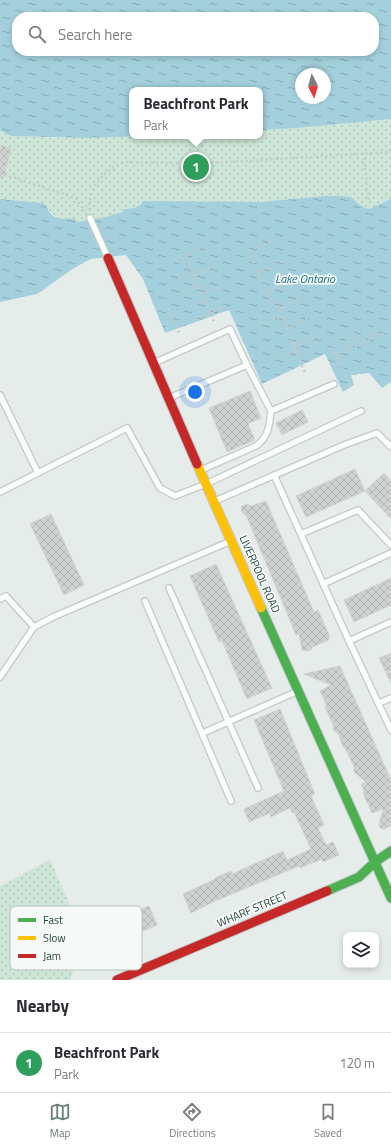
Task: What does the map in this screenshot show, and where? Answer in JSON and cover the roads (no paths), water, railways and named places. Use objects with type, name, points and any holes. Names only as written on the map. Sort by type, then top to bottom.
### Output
[{"type":"street","name":"LIVERPOOL ROAD","points":[[108,258],[206,484],[391,898]]},
{"type":"street","name":"WHARF STREET","points":[[142,969],[359,877],[375,862],[391,851]]},
{"type":"street","name":"WHARF STREET","points":[[117,980],[140,970]]},
{"type":"lane","points":[[90,218],[108,258]]},
{"type":"lane","points":[[154,363],[230,329],[246,365],[271,411],[267,434],[256,446],[200,470]]},
{"type":"lane","points":[[169,398],[246,365]]},
{"type":"lane","points":[[271,411],[334,384]]},
{"type":"lane","points":[[0,395],[38,473]]},
{"type":"lane","points":[[0,492],[128,428],[160,488],[175,496],[206,484],[361,411]]},
{"type":"lane","points":[[214,501],[377,433],[391,447]]},
{"type":"lane","points":[[274,475],[391,730]]},
{"type":"lane","points":[[301,534],[358,510],[391,545]]},
{"type":"lane","points":[[0,678],[34,627],[53,617],[232,540]]},
{"type":"lane","points":[[323,584],[391,553]]},
{"type":"lane","points":[[169,588],[258,788]]},
{"type":"lane","points":[[0,599],[6,596],[34,627]]},
{"type":"lane","points":[[145,601],[231,801]]},
{"type":"lane","points":[[349,641],[391,622]]},
{"type":"lane","points":[[203,733],[298,691]]},
{"type":"lane","points":[[379,703],[391,698]]},
{"type":"water","points":[[0,0],[391,0],[391,119],[263,130],[263,87],[129,87],[129,136],[85,138],[11,136],[0,130]]},
{"type":"water","name":"Lake Ontario","points":[[324,196],[351,197],[361,206],[369,209],[391,199],[391,382],[382,388],[369,373],[351,375],[354,385],[343,392],[325,354],[262,384],[229,310],[165,333],[143,279],[126,255],[91,259],[74,268],[37,294],[0,302],[0,199],[43,203],[53,216],[62,219],[74,218],[77,222],[102,218],[123,212],[124,209],[137,207],[143,201],[260,202]]},
{"type":"place","name":"Beachfront Park","points":[[196,167]]}]
